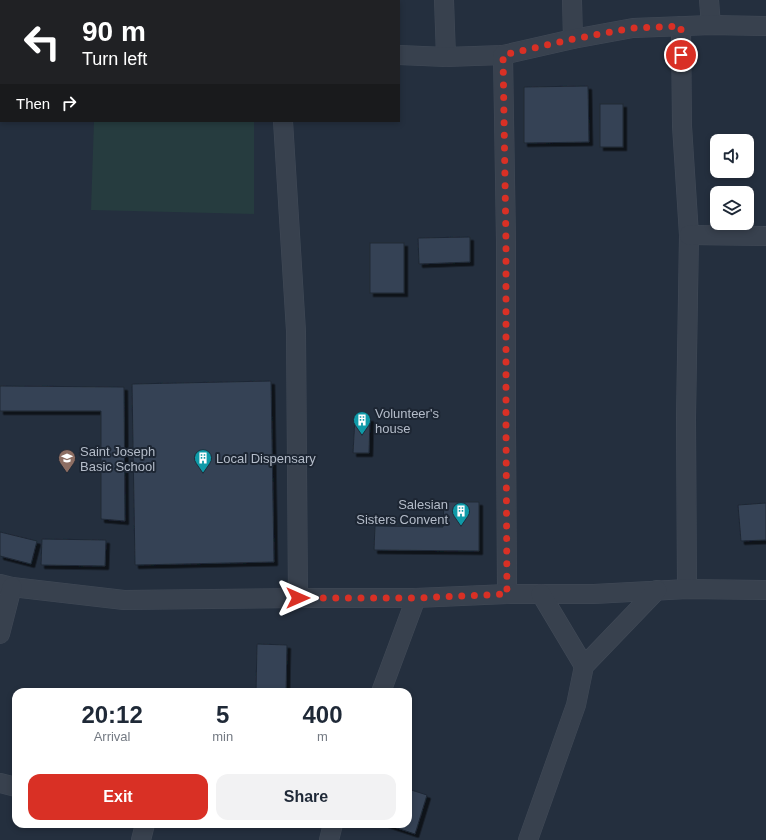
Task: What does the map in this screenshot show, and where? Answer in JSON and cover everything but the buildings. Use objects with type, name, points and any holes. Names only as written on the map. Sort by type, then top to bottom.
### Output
[{"type":"street","points":[[444,0],[446,57]]},
{"type":"street","points":[[572,0],[573,39]]},
{"type":"street","points":[[709,0],[711,26]]},
{"type":"street","points":[[400,55],[446,57],[503,55],[573,39],[633,28],[681,26],[766,26]]},
{"type":"street","points":[[681,26],[682,126],[690,235],[686,418],[687,589]]},
{"type":"street","points":[[503,55],[506,242],[507,594]]},
{"type":"street","points":[[283,122],[296,331],[298,598]]},
{"type":"street","points":[[690,235],[766,236]]},
{"type":"street","points":[[0,634],[6,585],[124,600],[416,598],[507,594],[594,594],[687,589],[766,590]]},
{"type":"street","points":[[528,840],[576,705],[584,666],[657,590]]},
{"type":"street","points":[[540,594],[584,666]]},
{"type":"street","points":[[382,688],[416,598]]},
{"type":"street","points":[[0,783],[12,786]]},
{"type":"street","points":[[141,840],[143,828]]},
{"type":"street","points":[[329,840],[332,828]]},
{"type":"green space","points":[[94,122],[254,122],[254,214],[91,210]]},
{"type":"place","name":"Volunteer's house","points":[[362,435]]},
{"type":"place","name":"Saint Joseph Basic School","points":[[67,473]]},
{"type":"place","name":"Local Dispensary","points":[[203,473]]},
{"type":"place","name":"Salesian Sisters Convent","points":[[461,526]]},
{"type":"route","points":[[298,598],[416,598],[507,594],[506,242],[503,55],[573,39],[633,28],[681,26],[681,55]]}]
